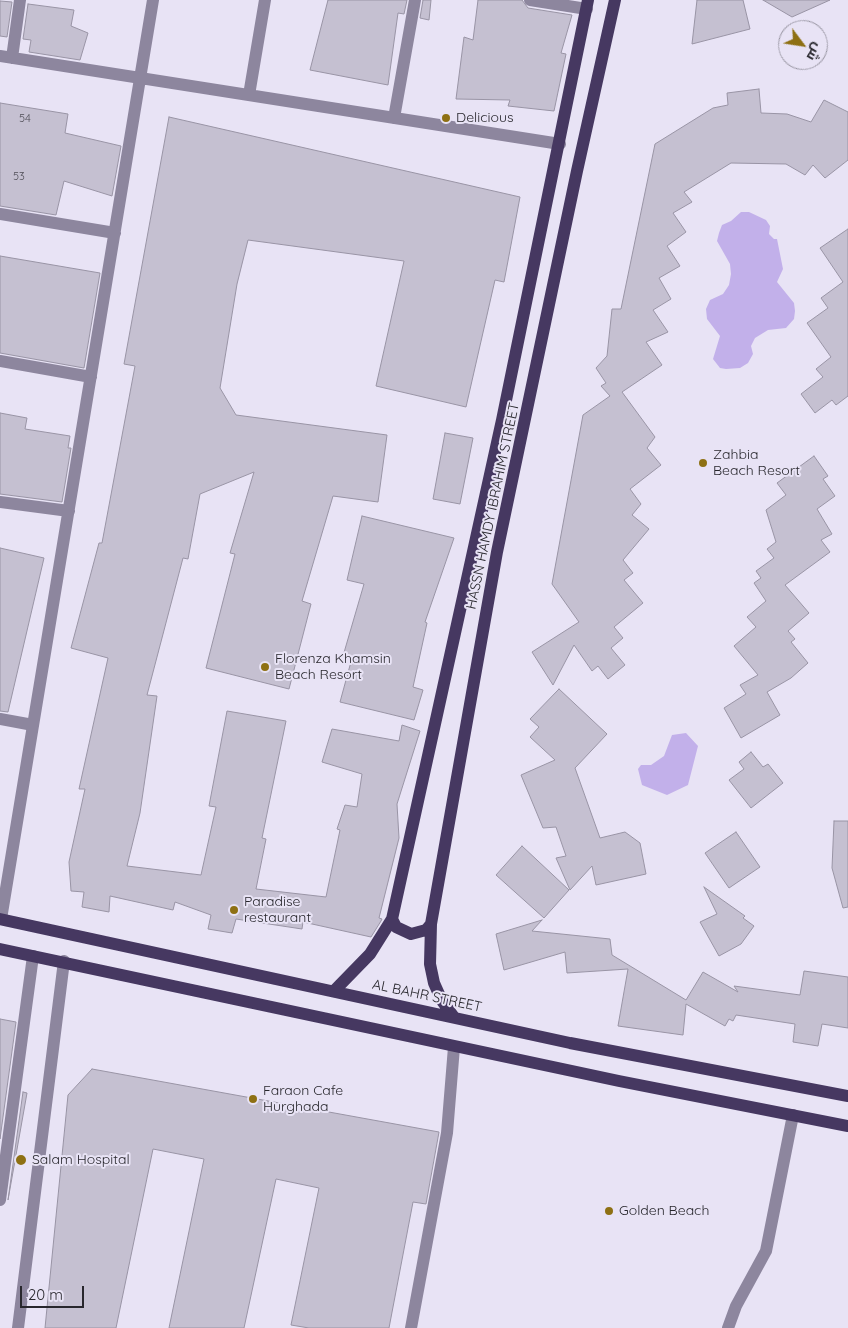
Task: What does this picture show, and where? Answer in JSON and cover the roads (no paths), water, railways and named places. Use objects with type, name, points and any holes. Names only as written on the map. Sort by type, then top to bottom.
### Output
[{"type":"main road","name":"HASSN HAMDY IBRAHIM STREET","points":[[454,1017],[442,1001],[434,983],[430,964],[431,924],[498,552],[577,171],[615,0]]},
{"type":"main road","name":"HASSN HAMDY IBRAHIM STREET","points":[[334,991],[370,954],[392,919],[560,144],[588,4]]},
{"type":"main road","name":"AL BAHR STREET","points":[[0,919],[570,1043],[848,1096]]},
{"type":"main road","points":[[392,919],[396,926],[410,934],[426,930],[431,924]]},
{"type":"main road","points":[[0,949],[64,961],[454,1047],[848,1126]]},
{"type":"street","points":[[20,0],[6,57],[560,144]]},
{"type":"street","points":[[0,919],[154,0]]},
{"type":"street","points":[[248,95],[265,0]]},
{"type":"street","points":[[394,118],[414,0]]},
{"type":"street","points":[[530,0],[588,4]]},
{"type":"street","points":[[0,214],[115,233]]},
{"type":"street","points":[[0,361],[91,377]]},
{"type":"street","points":[[0,502],[69,511]]},
{"type":"street","points":[[0,719],[33,726]]},
{"type":"street","points":[[0,1200],[33,956]]},
{"type":"street","points":[[18,1328],[64,961]]},
{"type":"street","points":[[410,1328],[447,1134],[454,1047]]},
{"type":"street","points":[[728,1328],[736,1306],[766,1251],[793,1115]]},
{"type":"place","name":"Delicious","points":[[446,118]]},
{"type":"place","name":"Zahbia Beach Resort","points":[[703,463]]},
{"type":"place","name":"Florenza Khamsin Beach Resort","points":[[265,667]]},
{"type":"place","name":"Paradise restaurant","points":[[234,910]]},
{"type":"place","name":"Faraon Cafe Hurghada","points":[[253,1099]]},
{"type":"place","name":"Salam Hospital","points":[[21,1160]]},
{"type":"place","name":"Golden Beach","points":[[609,1211]]}]
